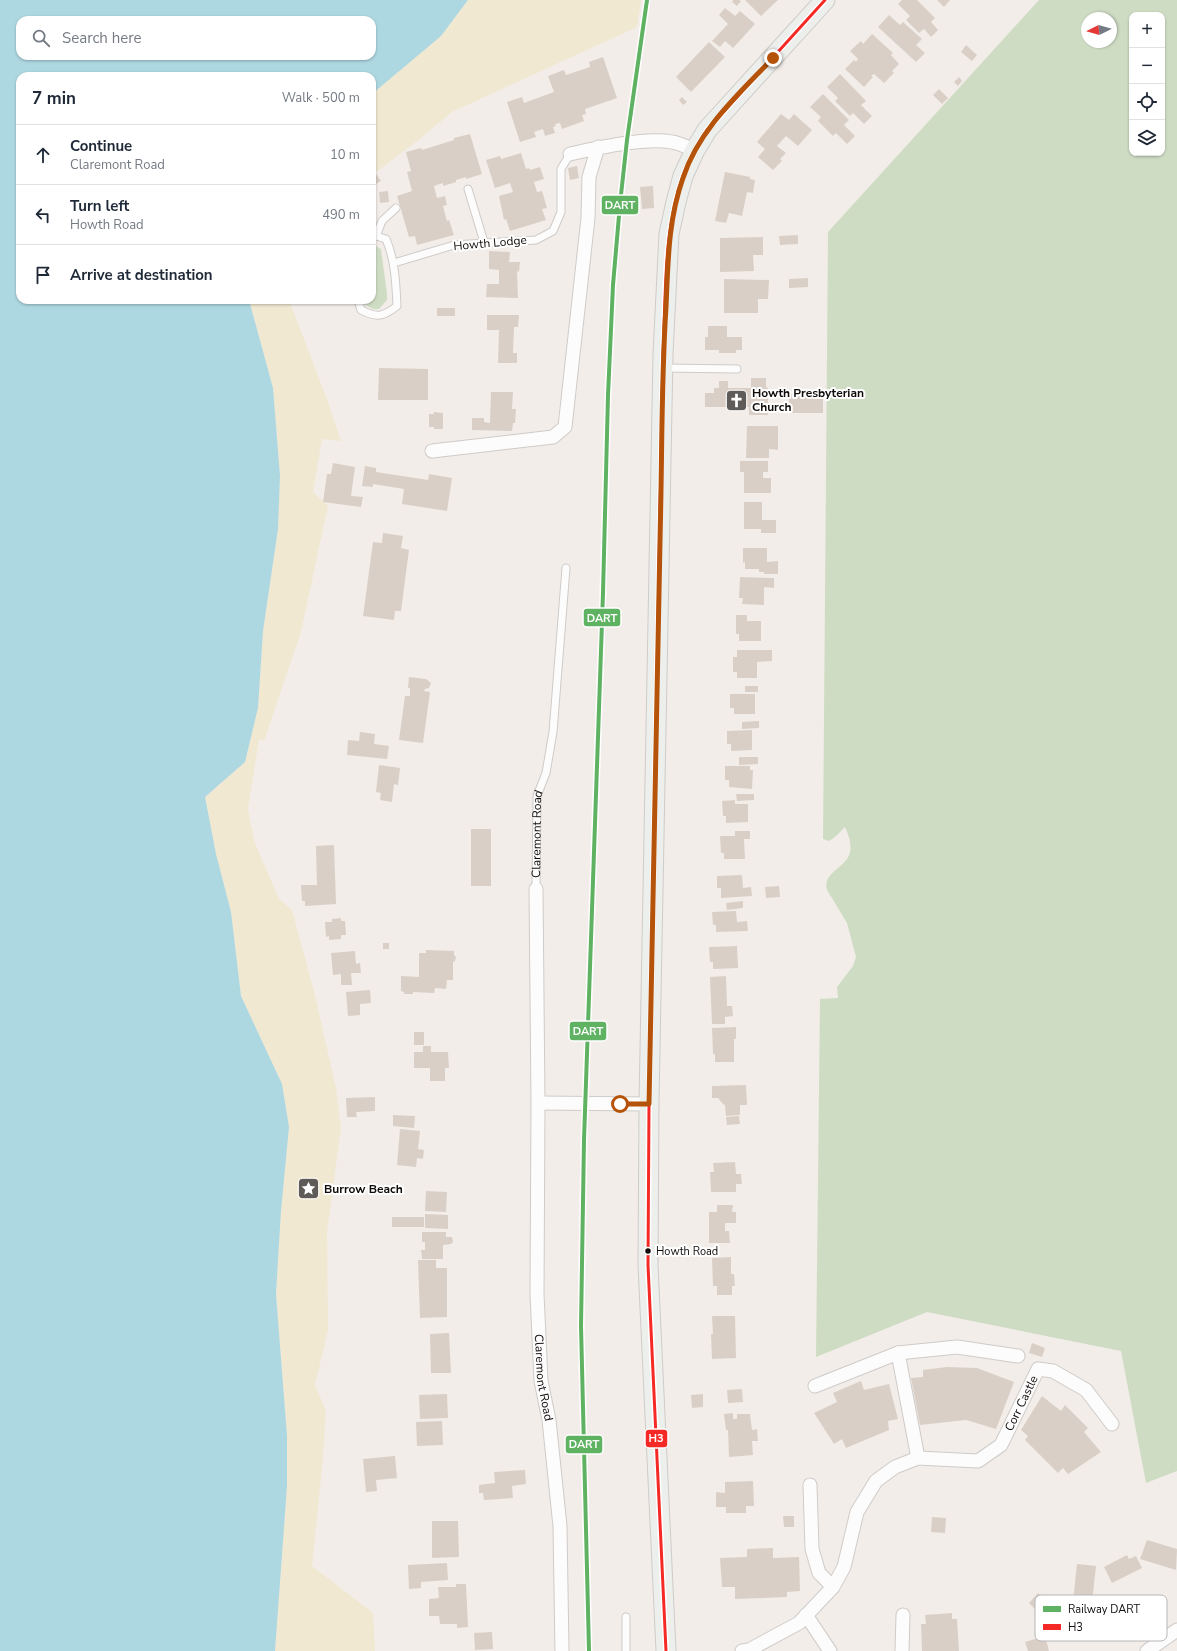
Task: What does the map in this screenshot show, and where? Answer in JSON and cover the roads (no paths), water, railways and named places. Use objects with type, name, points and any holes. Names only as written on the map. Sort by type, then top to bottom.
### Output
[{"type":"main road","points":[[666,1651],[648,1286],[649,1104],[663,368],[669,234],[683,176],[695,150],[708,130],[825,0]]},
{"type":"street","points":[[570,154],[598,147],[650,141],[672,142],[695,150]]},
{"type":"street","points":[[432,451],[553,437],[566,427],[588,218],[589,177],[598,147]]},
{"type":"street","name":"Claremont Road","points":[[536,889],[538,1103],[537,1294],[541,1381],[549,1420],[560,1526],[562,1651]]},
{"type":"street","points":[[538,1103],[649,1104]]},
{"type":"street","points":[[815,1386],[898,1353],[957,1347],[1018,1356]]},
{"type":"street","points":[[898,1353],[918,1458]]},
{"type":"street","name":"Corr Castle","points":[[742,1651],[749,1650],[800,1623],[832,1587],[844,1567],[857,1512],[876,1481],[895,1466],[918,1458],[978,1461],[1001,1445],[1038,1369],[1053,1371],[1086,1390],[1112,1424]]},
{"type":"street","points":[[810,1485],[812,1549],[819,1572],[832,1587]]},
{"type":"street","points":[[902,1651],[904,1615]]},
{"type":"street","points":[[806,1616],[826,1650]]},
{"type":"street","points":[[1167,1637],[1177,1630]]},
{"type":"street","points":[[1147,1651],[1161,1641]]},
{"type":"lane","name":"Howth Lodge","points":[[394,263],[454,245],[536,240],[553,231],[561,212],[561,169],[570,154]]},
{"type":"lane","points":[[468,189],[484,242]]},
{"type":"lane","points":[[376,232],[382,221],[396,208]]},
{"type":"lane","points":[[359,304],[361,310],[372,316],[387,314],[397,306],[392,251],[386,239],[376,236]]},
{"type":"lane","points":[[663,368],[737,369]]},
{"type":"lane","name":"Claremont Road","points":[[536,889],[537,796],[546,773],[553,732],[566,568]]},
{"type":"lane","points":[[626,1617],[626,1651]]},
{"type":"water","points":[[0,0],[468,0],[441,36],[376,91],[376,72],[16,72],[16,304],[250,304],[273,388],[280,476],[278,529],[263,631],[258,708],[245,762],[205,797],[216,854],[231,912],[241,996],[282,1084],[289,1127],[281,1211],[276,1294],[287,1436],[287,1486],[275,1651],[0,1651]]},
{"type":"rail line","name":"DART","points":[[589,1651],[581,1326],[584,1140],[603,593],[608,395],[613,285],[620,204],[627,140],[647,0]]},
{"type":"place","name":"Howth Presbyterian Church","points":[[737,400]]},
{"type":"place","name":"Burrow Beach","points":[[308,1189]]},
{"type":"place","name":"Howth Road","points":[[648,1251]]}]
